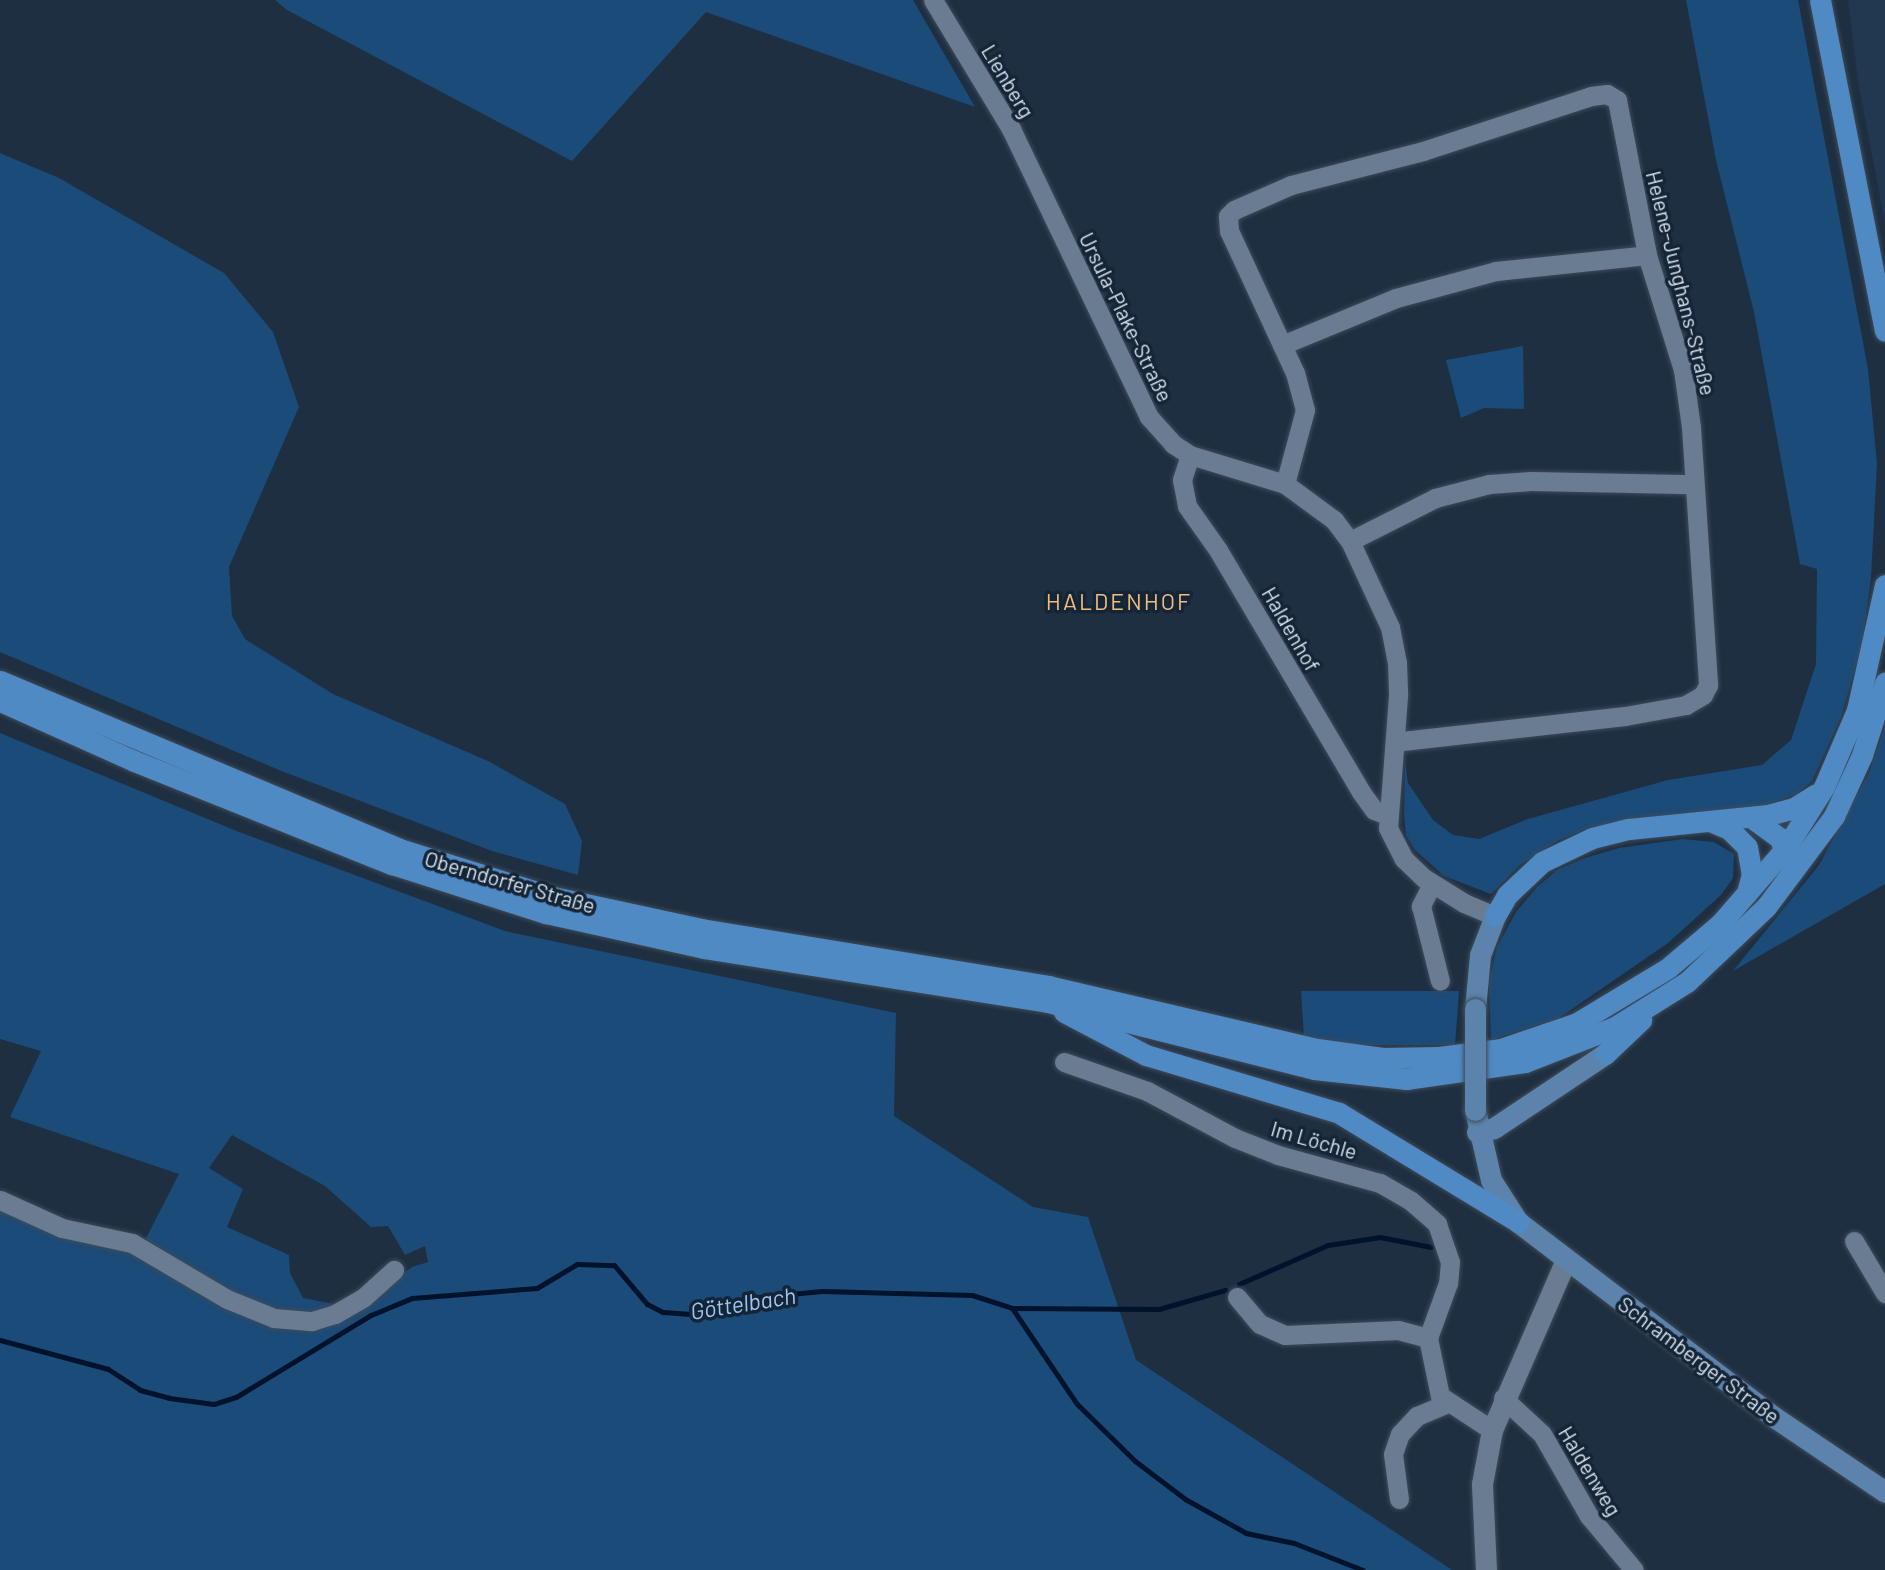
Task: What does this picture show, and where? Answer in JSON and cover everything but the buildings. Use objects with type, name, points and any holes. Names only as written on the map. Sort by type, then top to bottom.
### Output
[{"type":"main road","points":[[1820,0],[1885,331]]},
{"type":"main road","points":[[1046,993],[1317,1049],[1384,1058],[1439,1057],[1501,1049],[1577,1023],[1668,968],[1746,896],[1785,849],[1824,787],[1857,710],[1885,585]]},
{"type":"main road","name":"Oberndorfer Straße","points":[[0,681],[399,849],[552,897],[701,929],[1046,993]]},
{"type":"main road","points":[[1477,1132],[1494,1128],[1605,1054],[1656,1003],[1734,939],[1791,877],[1834,816],[1850,783],[1885,683]]},
{"type":"main road","name":"Oberndorfer Straße","points":[[0,701],[134,761],[392,864],[490,898],[704,948],[1046,993]]},
{"type":"main road","points":[[1495,916],[1507,895],[1542,862],[1565,849],[1629,829],[1752,818],[1794,808],[1824,787]]},
{"type":"main road","points":[[1752,818],[1772,830],[1785,849],[1791,877]]},
{"type":"main road","points":[[1708,820],[1729,830],[1748,847],[1752,874],[1746,896]]},
{"type":"main road","name":"Schramberger Straße","points":[[1495,916],[1480,955],[1475,1009],[1475,1110],[1477,1132],[1491,1180],[1518,1222],[1774,1417],[1885,1492]]},
{"type":"main road","points":[[1046,993],[1314,1069],[1406,1079],[1525,1062],[1615,1027],[1656,1003]]},
{"type":"main road","points":[[1046,993],[1146,1055],[1339,1113],[1518,1222]]},
{"type":"street","name":"Lienberg","points":[[933,0],[1011,129],[1038,188]]},
{"type":"street","name":"Helene-Junghans-Straße","points":[[1285,484],[1305,410],[1282,345],[1229,232],[1228,216],[1234,210],[1300,182],[1423,151],[1591,96],[1607,94],[1620,105],[1647,255],[1683,370],[1708,675],[1703,695],[1686,705],[1625,716],[1395,742]]},
{"type":"street","name":"Ursula-Plake-Straße","points":[[1038,188],[1149,417],[1173,444],[1190,456],[1285,484],[1334,520],[1350,541],[1390,627],[1398,696],[1387,816],[1399,852],[1432,884],[1495,916]]},
{"type":"street","points":[[1282,345],[1396,298],[1496,271],[1647,255]]},
{"type":"street","name":"Haldenhof","points":[[1190,456],[1182,480],[1186,506],[1218,550],[1361,792],[1374,810],[1387,816]]},
{"type":"street","points":[[1350,541],[1435,498],[1489,484],[1531,481],[1694,484]]},
{"type":"street","points":[[1432,884],[1421,906],[1440,981]]},
{"type":"street","name":"Im Löchle","points":[[1064,1062],[1147,1091],[1245,1143],[1380,1183],[1411,1201],[1437,1224],[1450,1262],[1448,1283],[1428,1338]]},
{"type":"street","points":[[0,1200],[62,1228],[132,1243],[227,1299],[274,1318],[312,1321],[335,1314],[394,1270]]},
{"type":"street","points":[[1854,1241],[1885,1293]]},
{"type":"street","points":[[1486,1570],[1482,1484],[1492,1430],[1503,1398],[1541,1326],[1566,1260]]},
{"type":"street","points":[[1237,1297],[1260,1324],[1285,1335],[1398,1330],[1428,1338],[1437,1385],[1448,1403],[1492,1430]]},
{"type":"street","name":"Haldenweg","points":[[1503,1398],[1542,1434],[1589,1516],[1634,1570]]},
{"type":"street","points":[[1399,1499],[1393,1454],[1400,1434],[1417,1416],[1448,1403]]},
{"type":"shaded area","points":[[275,0],[913,0],[975,107],[706,12],[572,161],[287,10]]},
{"type":"shaded area","points":[[1686,0],[1798,0],[1868,369],[1877,464],[1871,578],[1862,645],[1841,717],[1812,781],[1797,794],[1760,807],[1591,827],[1557,841],[1520,865],[1491,894],[1444,876],[1415,850],[1406,835],[1405,762],[1408,783],[1433,820],[1453,835],[1479,839],[1528,819],[1668,780],[1762,765],[1791,740],[1816,664],[1817,569],[1800,564],[1754,312],[1716,160]]},
{"type":"shaded area","points":[[1848,0],[1885,0],[1885,223],[1858,81]]},
{"type":"shaded area","points":[[0,153],[59,178],[224,273],[273,332],[299,407],[229,567],[232,616],[245,639],[333,694],[488,761],[565,804],[582,841],[578,875],[492,851],[279,770],[0,652]]},
{"type":"shaded area","points":[[1523,346],[1524,409],[1484,408],[1461,418],[1446,360]]},
{"type":"shaded area","points":[[1885,726],[1885,884],[1733,971],[1819,865],[1869,773]]},
{"type":"shaded area","points":[[0,733],[239,832],[505,931],[896,1013],[894,1116],[1033,1207],[1088,1217],[1136,1360],[1452,1570],[0,1570],[0,1207],[53,1228],[139,1251],[246,1314],[287,1326],[314,1328],[359,1306],[412,1267],[428,1262],[425,1246],[405,1255],[388,1226],[371,1227],[325,1186],[232,1135],[209,1168],[243,1189],[227,1227],[289,1255],[290,1273],[303,1298],[344,1306],[312,1317],[271,1313],[247,1305],[143,1244],[179,1174],[10,1117],[41,1051],[0,1039]]},
{"type":"shaded area","points":[[1683,839],[1714,842],[1734,854],[1733,878],[1721,895],[1668,943],[1559,1018],[1491,1040],[1489,982],[1497,947],[1516,912],[1537,887],[1557,870],[1585,858],[1619,848]]},
{"type":"shaded area","points":[[1301,991],[1459,991],[1455,1045],[1361,1045],[1304,1038]]},
{"type":"waterway","points":[[1239,1284],[1328,1245],[1380,1237],[1431,1247]]},
{"type":"waterway","name":"Göttelbach","points":[[0,1340],[108,1369],[140,1390],[169,1398],[214,1404],[236,1397],[371,1315],[412,1298],[537,1288],[577,1264],[614,1265],[647,1304],[663,1312],[691,1314],[760,1297],[822,1291],[972,1295],[1012,1308],[1077,1404],[1135,1461],[1185,1499],[1246,1533],[1294,1543],[1363,1570]]},
{"type":"waterway","points":[[1012,1308],[1159,1309],[1225,1290]]},
{"type":"district","name":"HALDENHOF","points":[[1119,601]]}]
